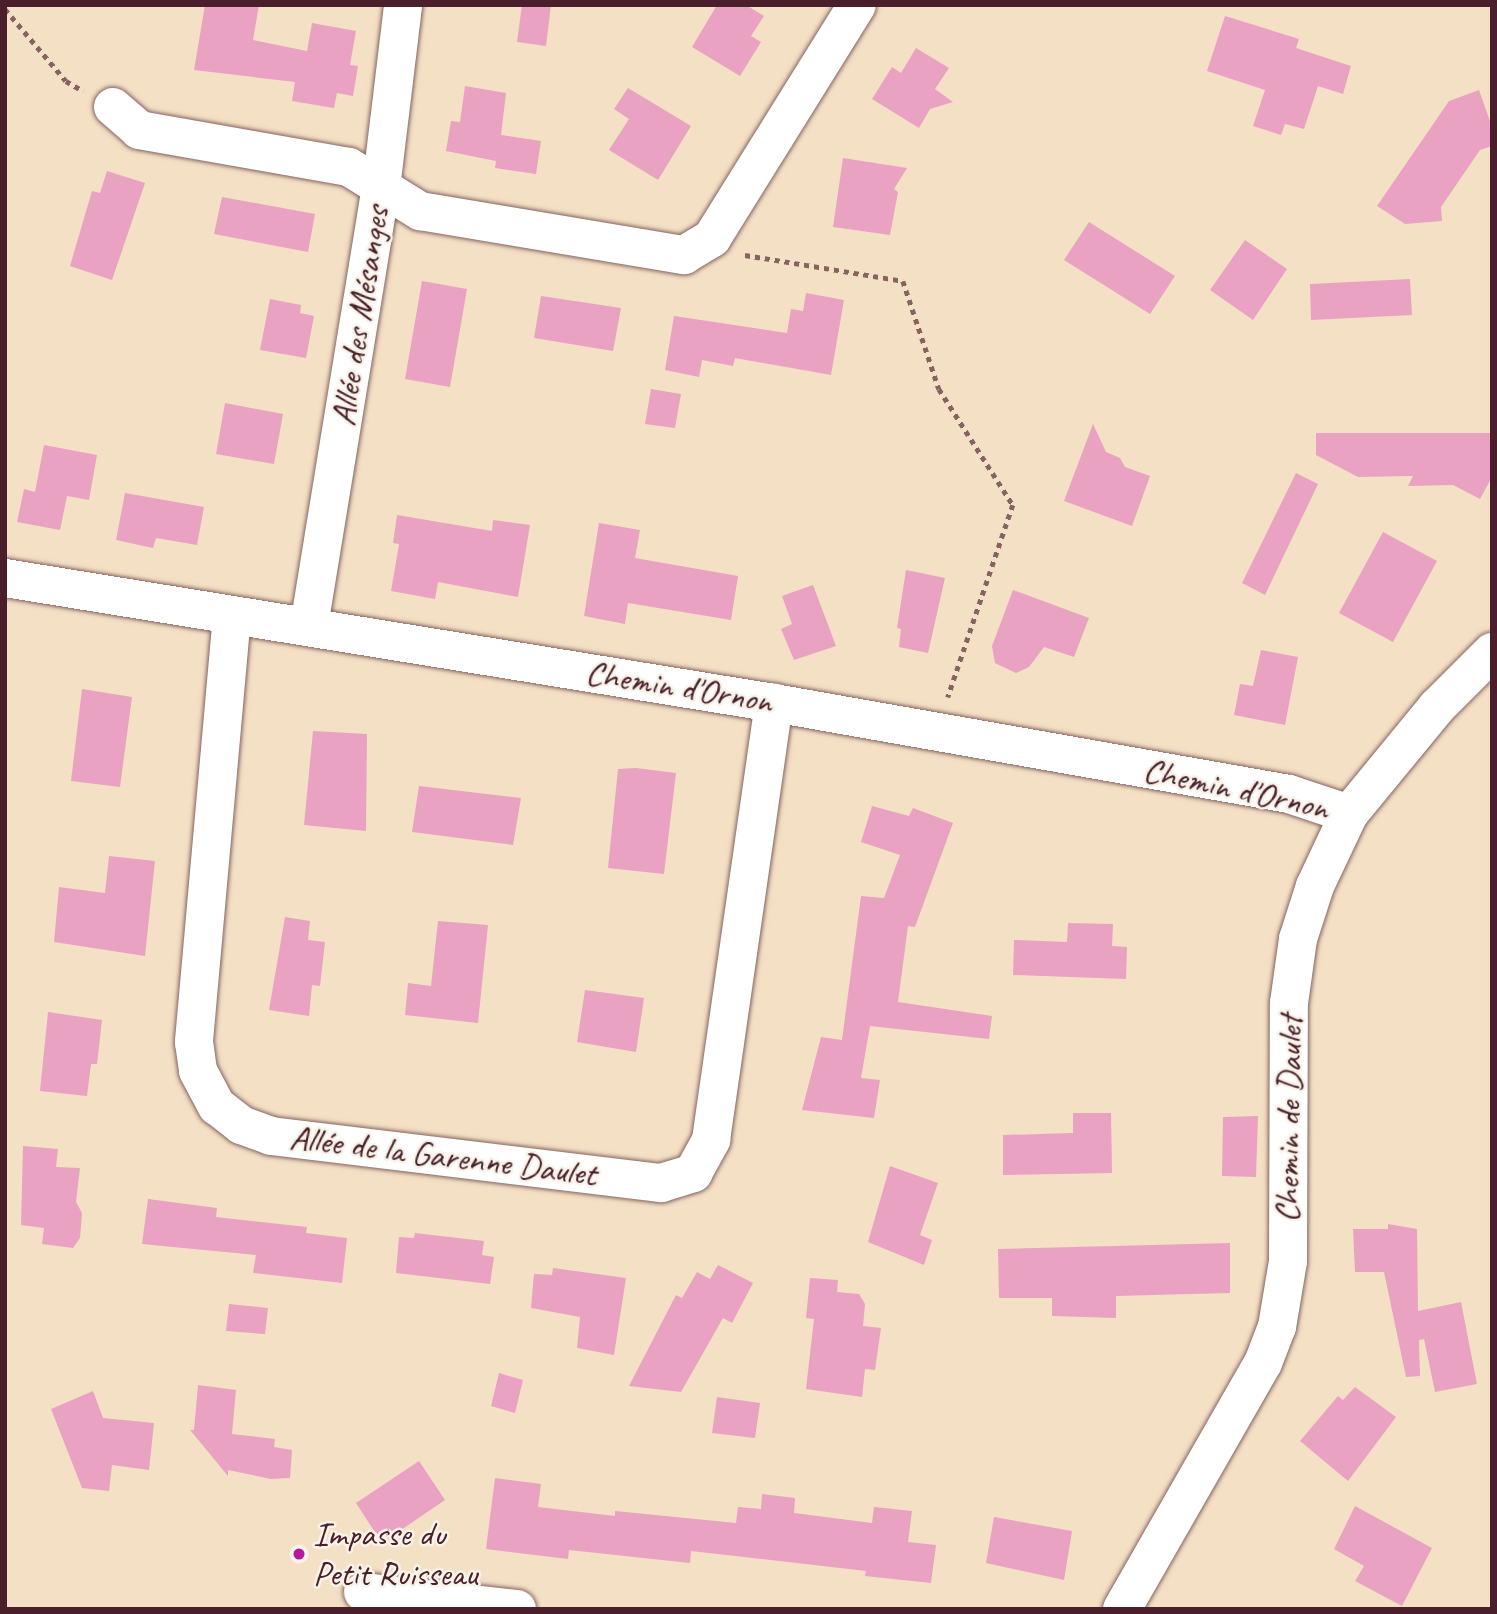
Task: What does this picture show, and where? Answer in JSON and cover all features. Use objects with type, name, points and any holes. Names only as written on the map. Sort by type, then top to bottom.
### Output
[{"type":"street","name":"Allée des Mésanges","points":[[309,626],[381,188],[403,5]]},
{"type":"street","points":[[113,107],[139,130],[349,167],[420,211],[674,254],[703,247],[857,5]]},
{"type":"street","name":"Chemin d'Ornon","points":[[5,578],[936,731],[1289,794],[1349,814]]},
{"type":"street","name":"Allée de la Garenne Daulet","points":[[232,615],[194,1042],[198,1071],[217,1106],[242,1125],[271,1136],[661,1183],[693,1173],[711,1140],[774,703]]},
{"type":"street","name":"Chemin de Daulet","points":[[1122,1609],[1257,1375],[1277,1327],[1288,1261],[1288,1038],[1298,939],[1315,887],[1349,814],[1437,707],[1492,652]]},
{"type":"street","points":[[363,1592],[517,1609]]},
{"type":"path","points":[[5,9],[66,81],[113,107]]},
{"type":"path","points":[[703,247],[902,281],[939,389],[1013,505],[936,731]]},
{"type":"building","points":[[205,5],[259,5],[253,40],[307,51],[312,23],[356,31],[350,65],[358,66],[353,96],[337,93],[334,108],[292,101],[295,82],[194,70]]},
{"type":"building","points":[[522,5],[551,5],[546,46],[517,42]]},
{"type":"building","points":[[717,5],[746,5],[764,16],[751,36],[761,42],[740,76],[692,47]]},
{"type":"building","points":[[1225,16],[1299,39],[1296,48],[1351,66],[1343,94],[1318,86],[1304,129],[1285,124],[1281,135],[1253,126],[1265,90],[1207,71]]},
{"type":"building","points":[[916,48],[949,68],[935,89],[953,102],[930,109],[919,128],[872,99],[892,67],[901,73]]},
{"type":"building","points":[[465,86],[506,93],[501,135],[541,141],[536,174],[495,168],[496,161],[446,151],[451,121],[460,122]]},
{"type":"building","points":[[628,88],[691,126],[658,180],[609,150],[629,119],[614,109]]},
{"type":"building","points":[[1479,90],[1492,127],[1492,146],[1480,150],[1441,207],[1442,221],[1405,224],[1377,206],[1449,101]]},
{"type":"building","points":[[843,158],[907,168],[894,189],[898,192],[890,235],[833,227]]},
{"type":"building","points":[[107,171],[145,183],[112,280],[70,266],[92,191],[100,193]]},
{"type":"building","points":[[222,197],[315,214],[308,252],[214,234]]},
{"type":"building","points":[[1089,222],[1175,276],[1150,314],[1064,260]]},
{"type":"building","points":[[1245,240],[1287,269],[1253,320],[1210,290]]},
{"type":"building","points":[[1410,279],[1412,315],[1311,320],[1310,284]]},
{"type":"building","points":[[422,281],[467,289],[450,387],[405,379]]},
{"type":"building","points":[[806,293],[844,300],[831,375],[735,358],[733,366],[702,360],[699,377],[665,370],[674,316],[787,333],[791,309],[803,311]]},
{"type":"building","points":[[541,296],[621,308],[613,351],[534,338]]},
{"type":"building","points":[[270,299],[301,305],[300,313],[314,316],[306,358],[260,350]]},
{"type":"building","points":[[651,389],[681,394],[675,428],[645,424]]},
{"type":"building","points":[[225,403],[283,414],[274,464],[216,454]]},
{"type":"building","points":[[1093,424],[1106,452],[1120,458],[1125,467],[1150,476],[1132,526],[1064,501]]},
{"type":"building","points":[[1316,433],[1492,433],[1492,477],[1480,499],[1453,485],[1408,486],[1413,476],[1358,477],[1316,455]]},
{"type":"building","points":[[44,445],[97,455],[89,500],[67,496],[60,530],[17,522],[24,489],[35,492]]},
{"type":"building","points":[[1296,473],[1318,484],[1265,595],[1242,583]]},
{"type":"building","points":[[125,493],[204,507],[197,545],[156,538],[153,548],[116,540]]},
{"type":"building","points":[[397,515],[492,531],[493,520],[530,525],[518,597],[438,582],[435,599],[391,591],[399,544],[393,543]]},
{"type":"building","points":[[599,523],[640,530],[635,558],[738,576],[731,620],[628,603],[625,624],[584,616]]},
{"type":"building","points":[[1383,532],[1437,561],[1393,642],[1339,613]]},
{"type":"building","points":[[906,570],[945,578],[928,653],[899,647],[901,629],[897,628]]},
{"type":"building","points":[[813,585],[836,646],[794,660],[781,629],[792,624],[782,596]]},
{"type":"building","points":[[1013,590],[1089,618],[1074,657],[1044,647],[1029,667],[1016,673],[995,663],[992,646]]},
{"type":"building","points":[[1261,650],[1298,657],[1285,725],[1234,715],[1240,684],[1253,686]]},
{"type":"building","points":[[82,689],[132,697],[120,787],[71,781]]},
{"type":"building","points":[[313,731],[367,734],[366,831],[304,825]]},
{"type":"building","points":[[636,768],[676,773],[664,874],[608,868],[618,769]]},
{"type":"building","points":[[419,786],[521,798],[513,845],[412,832]]},
{"type":"building","points":[[872,806],[909,816],[913,808],[953,823],[915,927],[908,926],[898,1002],[992,1016],[989,1039],[870,1026],[861,1078],[880,1080],[874,1118],[802,1110],[821,1037],[842,1040],[861,896],[884,898],[900,855],[861,842]]},
{"type":"building","points":[[109,856],[155,861],[145,956],[54,942],[59,887],[105,893]]},
{"type":"building","points":[[285,917],[310,921],[308,940],[325,942],[320,986],[312,985],[309,1016],[269,1010]]},
{"type":"building","points":[[438,921],[488,925],[478,1023],[405,1015],[408,983],[431,986]]},
{"type":"building","points":[[1068,923],[1113,924],[1112,946],[1127,947],[1126,979],[1013,975],[1014,940],[1067,942]]},
{"type":"building","points":[[585,990],[644,998],[636,1052],[577,1042]]},
{"type":"building","points":[[48,1012],[102,1020],[97,1064],[91,1064],[87,1096],[40,1091]]},
{"type":"building","points":[[1073,1113],[1111,1113],[1112,1173],[1003,1175],[1003,1135],[1073,1133]]},
{"type":"building","points":[[1258,1116],[1256,1177],[1222,1176],[1223,1117]]},
{"type":"building","points":[[23,1146],[58,1149],[56,1167],[80,1168],[76,1202],[82,1213],[80,1238],[73,1248],[42,1244],[44,1228],[21,1225]]},
{"type":"building","points":[[890,1166],[938,1183],[920,1235],[932,1240],[924,1265],[868,1242]]},
{"type":"building","points":[[148,1199],[217,1208],[216,1217],[307,1227],[306,1233],[347,1238],[342,1283],[253,1273],[256,1255],[142,1244]]},
{"type":"building","points":[[1388,1224],[1417,1229],[1418,1311],[1461,1302],[1477,1384],[1435,1392],[1424,1339],[1419,1340],[1420,1376],[1406,1377],[1384,1272],[1355,1272],[1353,1229],[1388,1229]]},
{"type":"building","points":[[415,1233],[484,1241],[482,1255],[494,1257],[490,1284],[396,1273],[399,1237],[414,1238]]},
{"type":"building","points":[[1230,1243],[1230,1293],[1116,1296],[1116,1318],[1052,1316],[1052,1298],[999,1298],[998,1249]]},
{"type":"building","points":[[718,1265],[753,1283],[732,1323],[723,1318],[681,1392],[629,1386],[676,1295],[682,1298],[697,1272],[710,1279]]},
{"type":"building","points":[[553,1268],[626,1278],[614,1355],[577,1348],[580,1317],[531,1308],[534,1274],[552,1275]]},
{"type":"building","points":[[810,1278],[838,1280],[837,1292],[859,1294],[865,1304],[863,1326],[881,1328],[875,1370],[865,1369],[862,1397],[806,1389],[814,1319],[806,1318]]},
{"type":"building","points":[[229,1304],[268,1308],[265,1334],[226,1331]]},
{"type":"building","points":[[499,1373],[523,1380],[515,1413],[491,1406]]},
{"type":"building","points":[[198,1385],[236,1390],[232,1434],[275,1439],[274,1447],[292,1450],[290,1478],[271,1479],[228,1470],[228,1476],[190,1430],[194,1430]]},
{"type":"building","points":[[1355,1387],[1396,1417],[1348,1481],[1300,1441],[1338,1396],[1343,1400]]},
{"type":"building","points":[[93,1391],[103,1418],[154,1423],[149,1470],[112,1465],[109,1491],[82,1488],[51,1409]]},
{"type":"building","points":[[717,1397],[760,1403],[755,1438],[712,1433]]},
{"type":"building","points":[[419,1461],[445,1500],[382,1543],[356,1503]]},
{"type":"building","points":[[495,1478],[541,1484],[538,1507],[615,1516],[615,1511],[736,1523],[738,1507],[761,1509],[762,1494],[795,1498],[794,1513],[872,1523],[874,1507],[912,1511],[908,1542],[936,1545],[931,1583],[865,1576],[866,1571],[691,1551],[690,1563],[569,1550],[568,1559],[486,1549]]},
{"type":"building","points":[[1355,1506],[1432,1548],[1402,1606],[1355,1581],[1364,1566],[1334,1549]]},
{"type":"building","points":[[994,1517],[1072,1531],[1064,1580],[986,1563]]},
{"type":"place","name":"Impasse du Petit Ruisseau","points":[[299,1554]]}]
